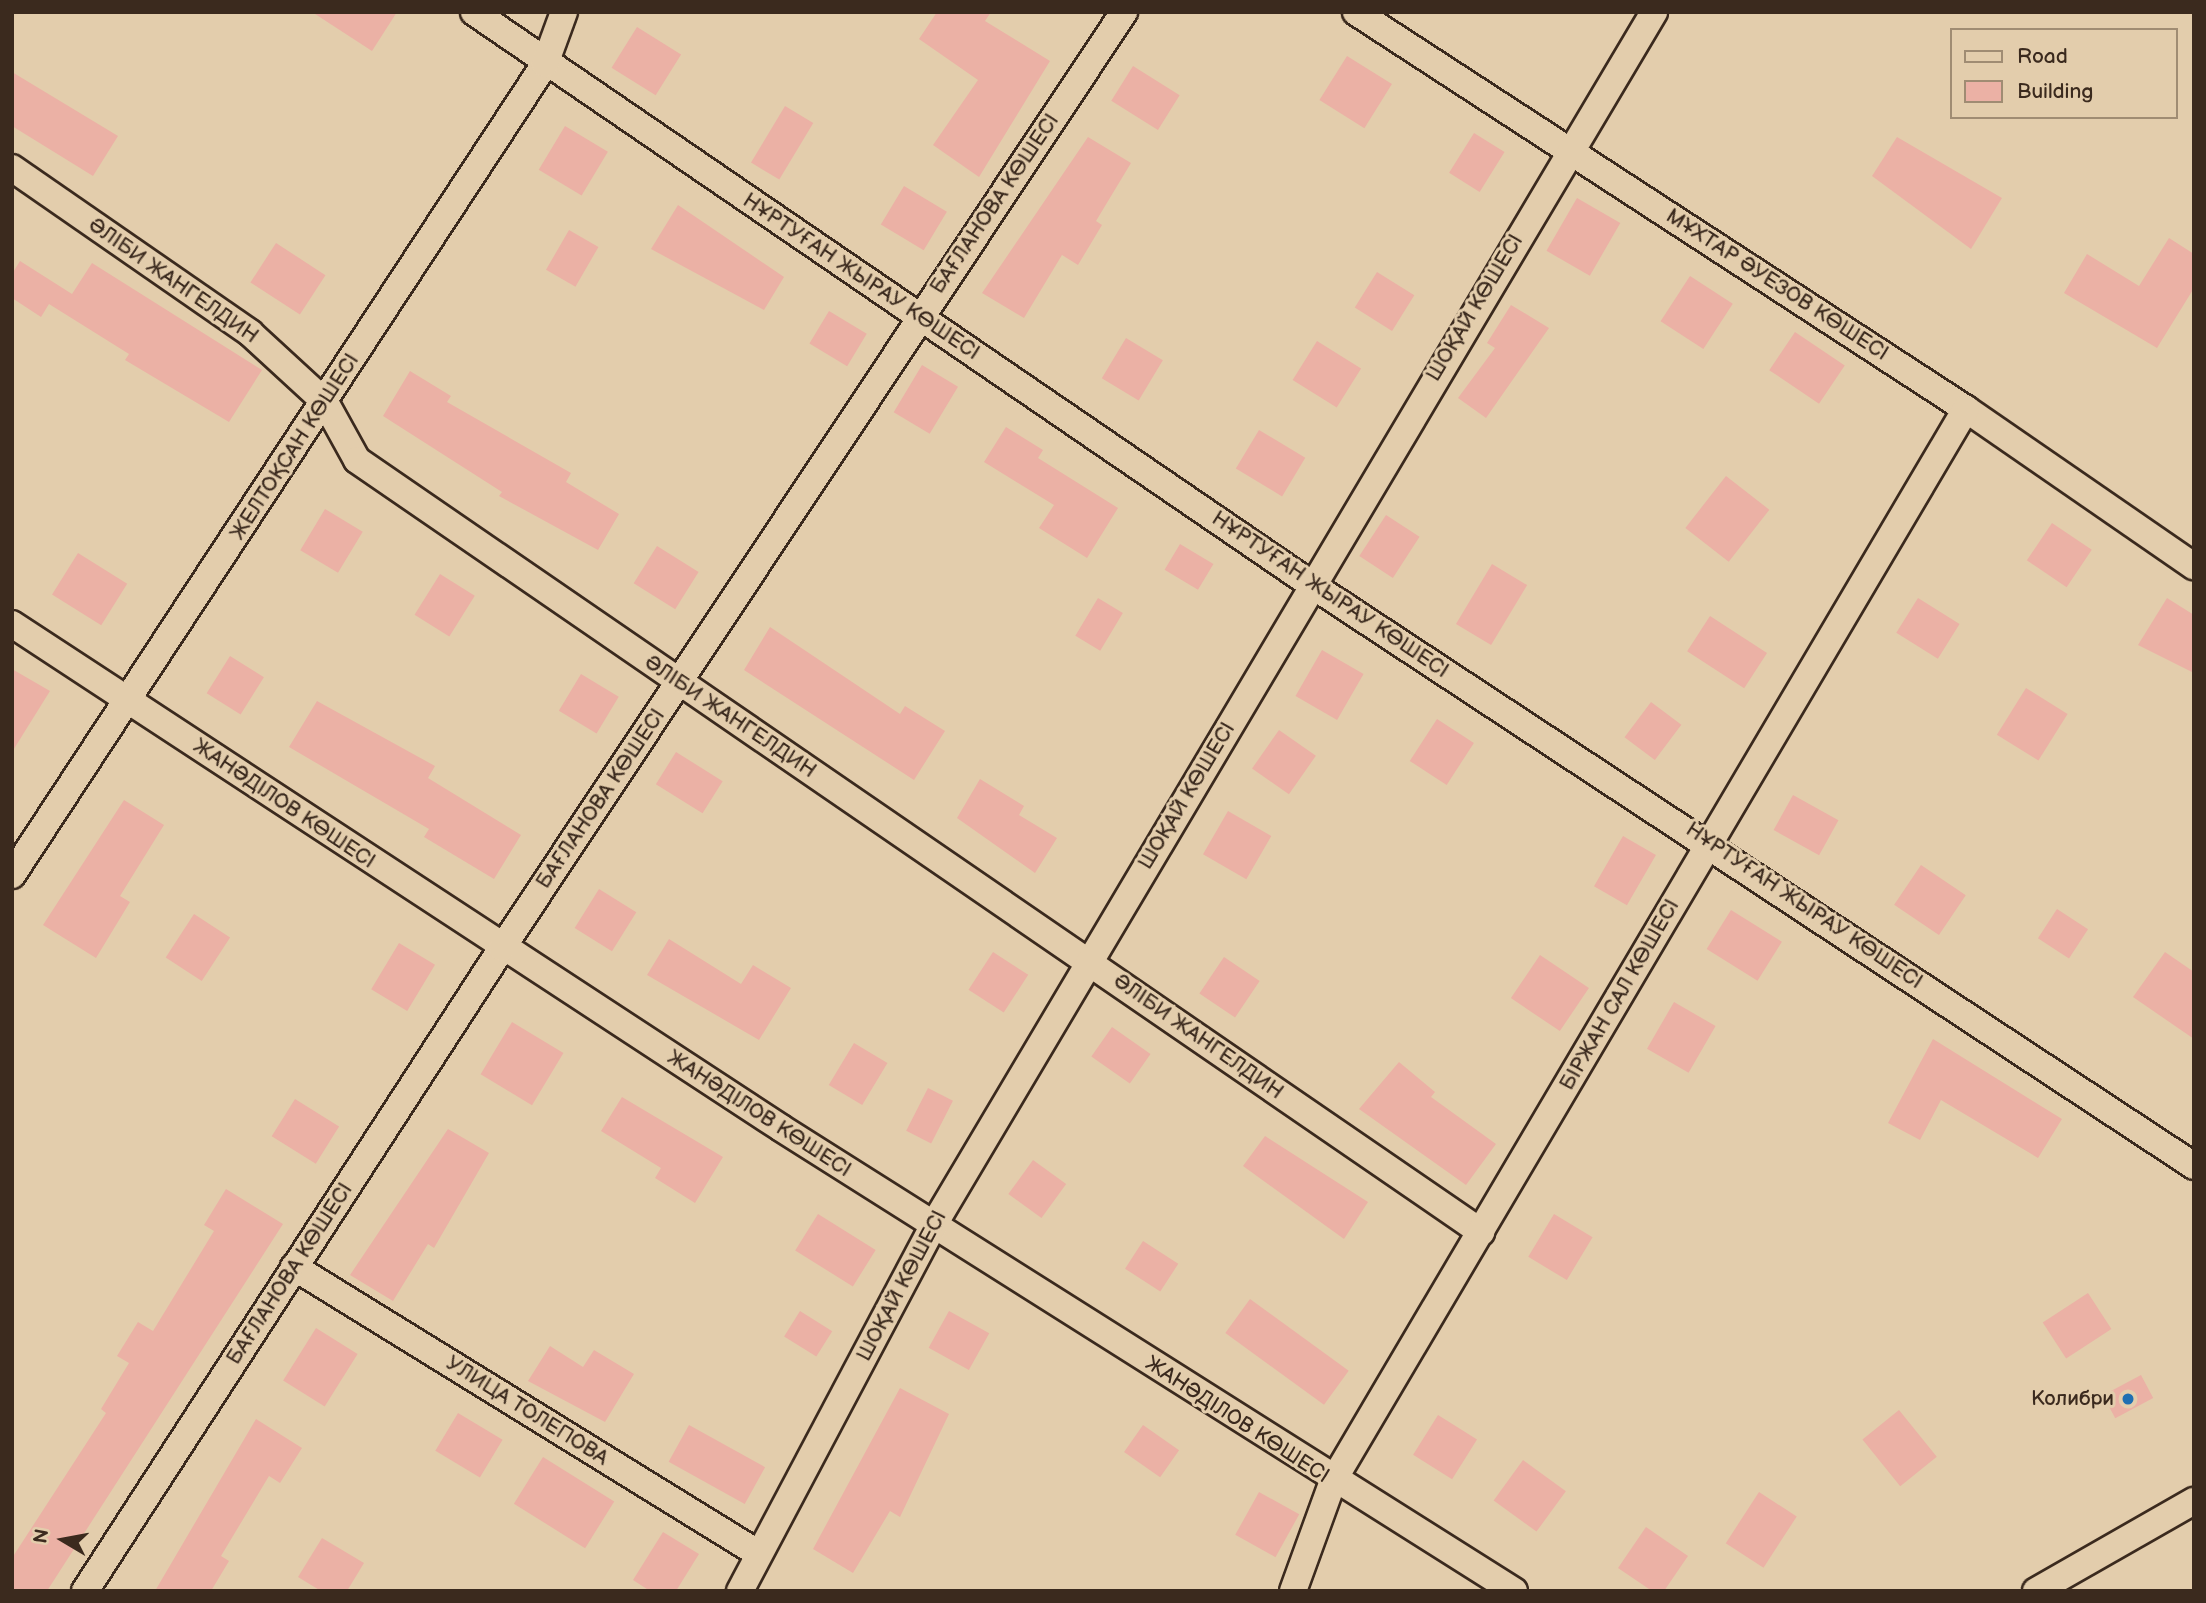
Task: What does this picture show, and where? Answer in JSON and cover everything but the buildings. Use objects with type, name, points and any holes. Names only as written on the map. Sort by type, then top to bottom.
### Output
[{"type":"street","name":"НҰРТУҒАН ЖЫРАУ КӨШЕСІ","points":[[474,12],[545,64],[920,316],[1312,585],[1710,842],[2194,1166]]},
{"type":"street","name":"ЖЕЛТОҚСАН КӨШЕСІ","points":[[12,875],[130,701],[545,64],[564,12]]},
{"type":"street","name":"БАҒЛАНОВА КӨШЕСІ","points":[[85,1591],[502,948],[1124,12]]},
{"type":"street","name":"МҰХТАР ӘУЕЗОВ КӨШЕСІ","points":[[1356,12],[1966,409],[2194,566]]},
{"type":"street","name":"ШОҚАЙ КӨШЕСІ","points":[[740,1591],[933,1226],[1569,149],[1654,12]]},
{"type":"street","name":"ӘЛІБИ ЖАНГЕЛДИН","points":[[12,168],[250,333],[325,402],[358,460],[1481,1232]]},
{"type":"street","name":"БІРЖАН САЛ КӨШЕСІ","points":[[1293,1591],[1333,1481],[1966,409]]},
{"type":"street","name":"ЖАНӘДІЛОВ КӨШЕСІ","points":[[12,624],[502,948],[933,1226],[1333,1481],[1514,1591]]},
{"type":"street","name":"УЛИЦА ТОЛЕПОВА","points":[[295,1268],[759,1554]]},
{"type":"street","points":[[2036,1591],[2194,1501]]},
{"type":"place","name":"Колибри","points":[[2128,1399]]}]
